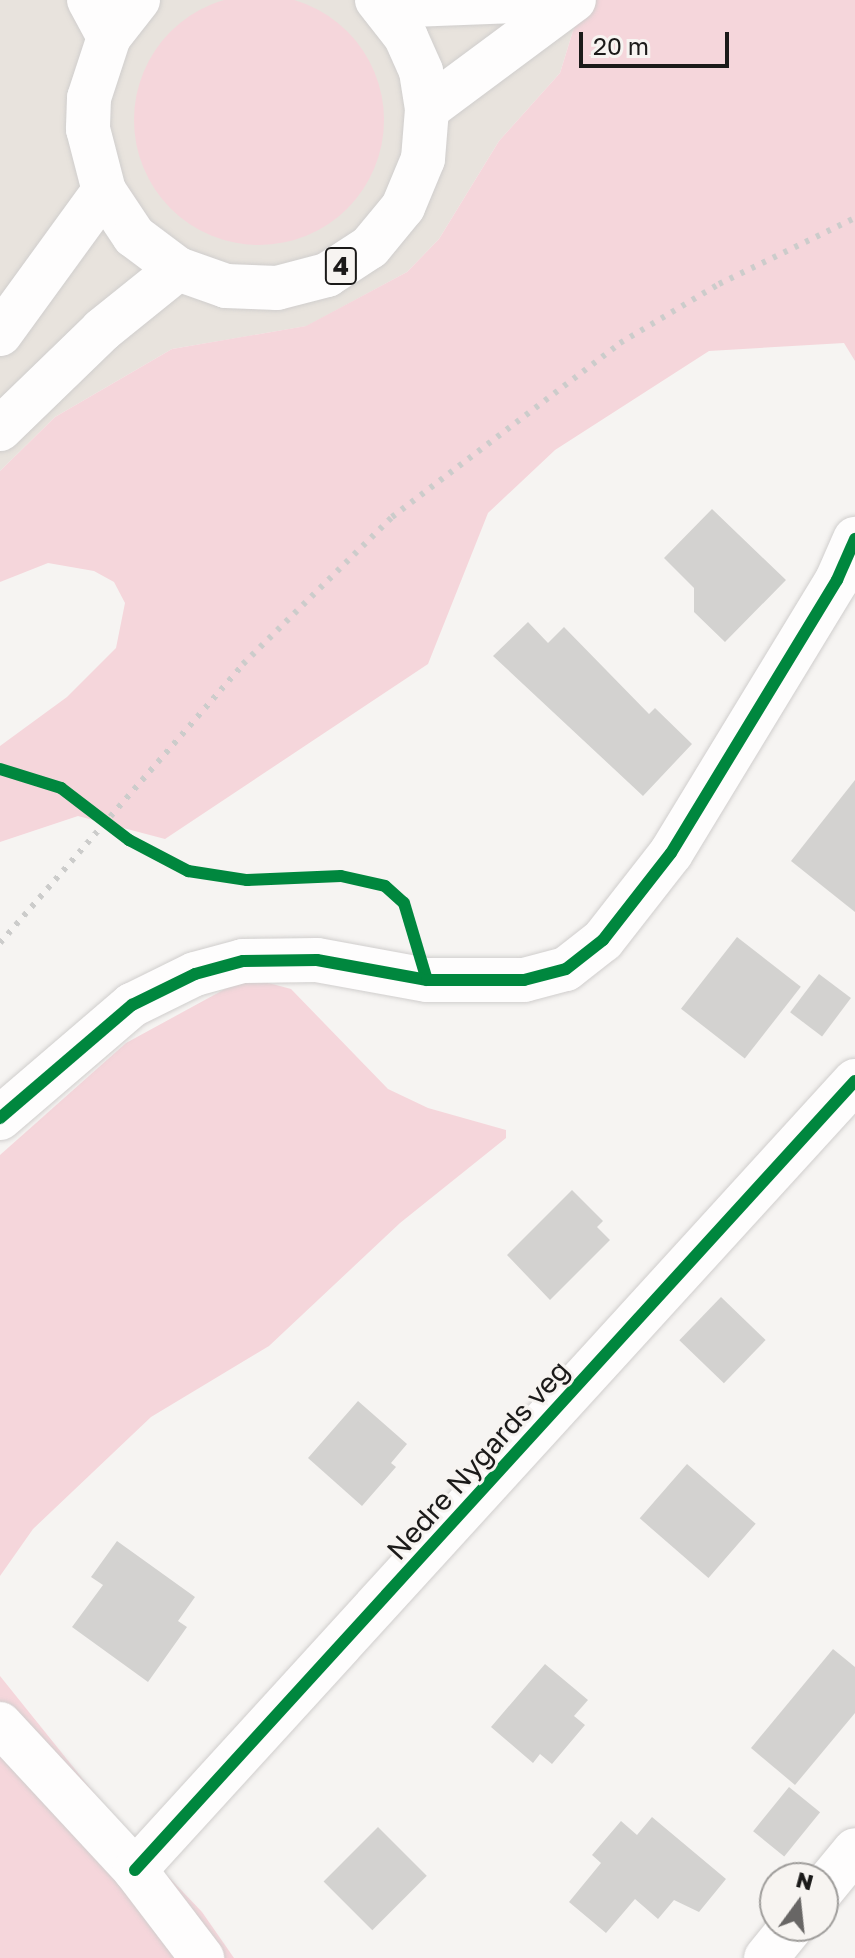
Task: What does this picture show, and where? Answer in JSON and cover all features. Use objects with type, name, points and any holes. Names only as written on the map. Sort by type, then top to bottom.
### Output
[{"type":"main road","name":"4","points":[[138,0],[99,18],[97,66],[89,113],[93,161],[104,191],[134,236],[178,269],[226,286],[277,288],[327,275],[370,247],[403,207],[423,159],[427,109],[421,71],[381,3],[541,0]]},
{"type":"main road","points":[[427,109],[574,0]]},
{"type":"main road","points":[[0,334],[104,191]]},
{"type":"main road","points":[[0,429],[102,330],[178,269]]},
{"type":"main road","points":[[0,1118],[132,1005],[195,974],[243,961],[317,960],[427,980],[524,980],[566,969],[603,940],[671,853],[837,580],[855,539]]},
{"type":"main road","name":"Nedre Nygards veg","points":[[135,1870],[855,1081]]},
{"type":"main road","points":[[0,1724],[135,1870],[202,1958]]},
{"type":"main road","points":[[839,1870],[855,1850]]},
{"type":"main road","points":[[766,1958],[779,1942]]},
{"type":"shaded area","points":[[259,-5],[307,5],[328,16],[347,32],[363,51],[374,72],[384,120],[374,168],[363,189],[347,208],[328,224],[307,235],[259,245],[211,235],[190,224],[171,208],[155,189],[144,168],[134,120],[144,72],[155,51],[171,32],[190,16],[211,5]]},
{"type":"shaded area","points":[[0,0],[574,0],[580,8],[560,73],[499,141],[439,239],[407,272],[307,326],[172,349],[55,417],[0,471]]},
{"type":"shaded area","points":[[574,0],[855,0],[855,361],[844,343],[709,351],[555,450],[488,513],[428,664],[165,839],[78,816],[0,842],[0,746],[67,697],[116,648],[125,603],[114,582],[94,571],[48,563],[0,582],[0,471],[55,417],[172,349],[306,326],[407,272],[439,239],[499,141],[560,73],[580,8]]},
{"type":"shaded area","points":[[247,977],[291,989],[388,1089],[428,1108],[506,1130],[506,1138],[400,1223],[269,1346],[151,1417],[33,1529],[0,1576],[0,1155],[126,1043]]},
{"type":"shaded area","points":[[0,1676],[123,1829],[202,1912],[234,1958],[0,1958]]},
{"type":"building","points":[[712,509],[786,580],[725,642],[694,612],[694,588],[664,558]]},
{"type":"building","points":[[528,622],[548,643],[564,627],[649,714],[655,708],[692,744],[643,796],[493,656]]},
{"type":"building","points":[[855,780],[855,912],[791,861]]},
{"type":"building","points":[[737,937],[801,987],[745,1059],[681,1009]]},
{"type":"building","points":[[819,974],[851,998],[822,1036],[790,1012]]},
{"type":"building","points":[[572,1190],[603,1221],[597,1227],[610,1240],[550,1300],[507,1255]]},
{"type":"building","points":[[721,1297],[766,1340],[724,1383],[679,1340]]},
{"type":"building","points":[[358,1401],[407,1444],[391,1463],[396,1467],[362,1506],[308,1458]]},
{"type":"building","points":[[687,1464],[756,1524],[708,1578],[640,1518]]},
{"type":"building","points":[[117,1541],[195,1597],[178,1621],[187,1627],[148,1682],[72,1627],[103,1585],[91,1577]]},
{"type":"building","points":[[833,1649],[855,1667],[855,1713],[795,1785],[751,1748]]},
{"type":"building","points":[[545,1664],[588,1700],[574,1716],[585,1725],[552,1764],[540,1754],[533,1763],[491,1727]]},
{"type":"building","points":[[789,1787],[820,1812],[784,1856],[753,1831]]},
{"type":"building","points":[[652,1817],[726,1879],[699,1912],[674,1900],[658,1919],[635,1899],[606,1933],[569,1902],[601,1863],[592,1855],[621,1821],[637,1835]]},
{"type":"building","points":[[378,1827],[427,1876],[372,1930],[324,1881]]},
{"type":"railway","points":[[0,943],[243,664],[392,517],[620,343],[719,284],[855,218]]},
{"type":"cycle path","points":[[0,1118],[132,1005],[195,974],[243,961],[317,960],[427,980],[524,980],[566,969],[603,940],[671,853],[837,580],[855,539]]},
{"type":"cycle path","points":[[0,769],[61,788],[129,840],[188,871],[247,880],[341,876],[385,886],[404,903],[427,980]]},
{"type":"cycle path","points":[[135,1870],[855,1081]]}]
